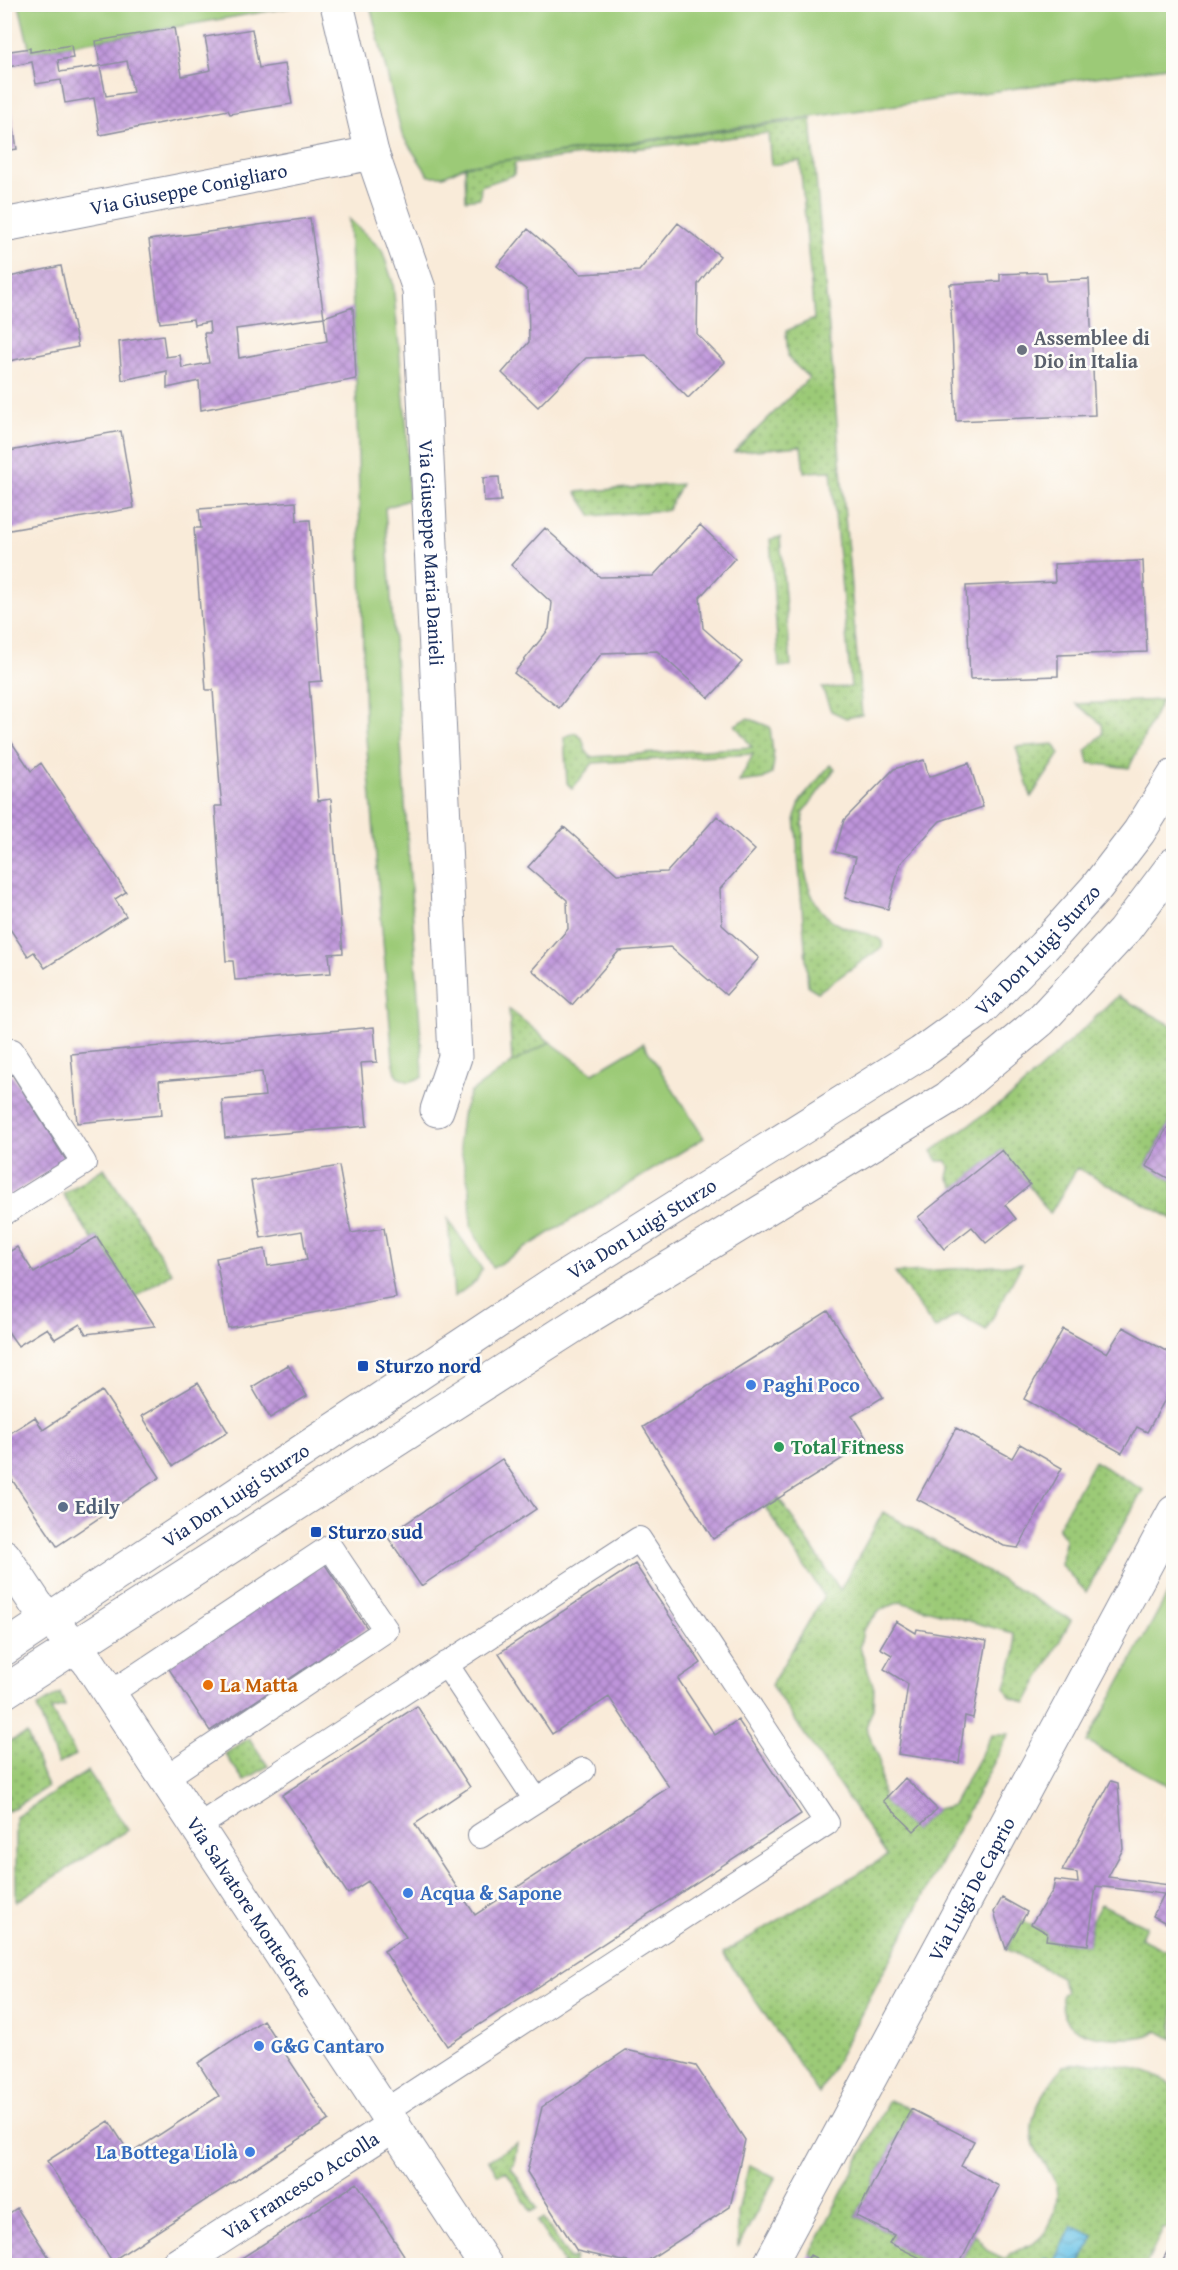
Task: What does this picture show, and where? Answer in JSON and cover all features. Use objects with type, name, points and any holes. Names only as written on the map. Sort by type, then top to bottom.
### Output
[{"type":"street","name":"Via Giuseppe Maria Danieli","points":[[337,4],[372,153],[419,290],[455,1057],[437,1110]]},
{"type":"street","name":"Via Giuseppe Conigliaro","points":[[4,225],[372,153]]},
{"type":"street","name":"Via Don Luigi Sturzo","points":[[4,1649],[556,1282],[921,1053],[969,1018],[1044,946],[1096,888],[1139,832],[1173,776]]},
{"type":"street","name":"Via Don Luigi Sturzo","points":[[4,1692],[580,1322],[948,1098],[1041,1020],[1123,932],[1173,864]]},
{"type":"street","name":"Via Luigi De Caprio","points":[[769,2265],[1173,1512]]},
{"type":"street","name":"Via Salvatore Monteforte","points":[[4,1556],[36,1604],[88,1661],[486,2265]]},
{"type":"street","name":"Via Francesco Accolla","points":[[176,2265],[390,2118]]},
{"type":"lane","points":[[4,1056],[12,1051],[84,1163],[4,1213]]},
{"type":"lane","points":[[197,1827],[639,1539],[827,1823],[390,2118]]},
{"type":"lane","points":[[109,1694],[330,1546],[386,1630],[165,1778]]},
{"type":"lane","points":[[446,1664],[536,1800]]},
{"type":"lane","points":[[480,1836],[583,1770]]},
{"type":"green space","points":[[292,4],[292,7],[30,52],[19,5]]},
{"type":"green space","points":[[370,5],[1173,5],[1173,66],[465,166],[444,176],[429,176],[402,135]]},
{"type":"green space","points":[[811,119],[862,715],[846,718],[831,711],[822,688],[851,687],[831,471],[804,472],[801,446],[734,452],[809,378],[788,358],[786,331],[814,319],[800,161],[771,165],[768,133],[515,163],[514,175],[481,186],[480,198],[466,200],[465,166]]},
{"type":"green space","points":[[349,219],[382,250],[393,283],[407,431],[408,500],[385,508],[423,1077],[409,1082],[397,1077],[393,1060],[365,726],[356,379]]},
{"type":"green space","points":[[681,484],[668,510],[592,516],[576,492]]},
{"type":"green space","points":[[780,537],[791,666],[779,667],[770,539]]},
{"type":"green space","points":[[1162,700],[1129,768],[1089,763],[1086,750],[1103,734],[1102,724],[1076,704]]},
{"type":"green space","points":[[748,718],[770,727],[774,761],[772,774],[763,779],[739,782],[753,754],[593,763],[572,789],[567,783],[564,737],[575,733],[582,738],[586,751],[591,757],[752,747],[735,725]]},
{"type":"green space","points":[[1054,744],[1060,754],[1031,797],[1016,747]]},
{"type":"green space","points":[[830,765],[835,769],[803,813],[804,863],[811,894],[829,918],[844,927],[869,934],[883,941],[882,947],[818,992],[808,986],[795,816],[801,800]]},
{"type":"green space","points":[[1118,996],[1173,1026],[1173,1053],[1170,1060],[1173,1062],[1173,1117],[1146,1165],[1173,1181],[1173,1219],[1077,1168],[1050,1214],[1002,1150],[955,1188],[948,1177],[950,1169],[947,1161],[938,1161],[932,1151],[1015,1093]]},
{"type":"green space","points":[[509,1009],[550,1042],[512,1063]]},
{"type":"green space","points":[[550,1042],[593,1073],[643,1043],[704,1138],[493,1268],[471,1227],[470,1191],[459,1141],[462,1115],[470,1093],[512,1063]]},
{"type":"green space","points":[[104,1168],[172,1273],[135,1297],[97,1237],[92,1239],[63,1194]]},
{"type":"green space","points":[[448,1219],[482,1269],[476,1281],[454,1297]]},
{"type":"green space","points":[[1022,1264],[986,1330],[958,1314],[935,1329],[895,1273]]},
{"type":"green space","points":[[1094,1461],[1143,1490],[1086,1592],[1061,1565],[1065,1539],[1058,1527]]},
{"type":"green space","points":[[779,1498],[840,1590],[883,1512],[1071,1620],[1026,1703],[1010,1697],[1005,1687],[1016,1650],[1013,1633],[900,1602],[880,1610],[863,1630],[860,1647],[874,1688],[873,1708],[866,1727],[879,1758],[883,1801],[914,1831],[937,1809],[953,1805],[992,1734],[1009,1734],[819,2094],[723,1953],[887,1856],[771,1685],[824,1596],[765,1507]]},
{"type":"green space","points":[[1173,1584],[1173,1788],[1087,1742]]},
{"type":"green space","points":[[60,1693],[65,1706],[51,1710],[76,1755],[58,1764],[37,1707]]},
{"type":"green space","points":[[27,1734],[47,1787],[9,1811],[5,1810],[5,1797],[8,1796],[5,1786],[5,1743]]},
{"type":"green space","points":[[249,1738],[268,1766],[244,1781],[225,1754]]},
{"type":"green space","points":[[88,1771],[128,1830],[16,1902],[16,1817]]},
{"type":"green space","points":[[1101,1904],[1146,1926],[1140,1938],[1173,1954],[1173,2039],[1158,2031],[1138,2037],[1114,2038],[1101,2037],[1079,2030],[1068,2022],[1064,2015],[1062,1995],[1066,1992],[1061,1977],[1006,1949],[1022,1920],[1047,1933],[1046,1940],[1088,1945],[1092,1920]]},
{"type":"green space","points":[[1083,2063],[1130,2067],[1152,2074],[1173,2086],[1173,2227],[1163,2229],[1146,2265],[1079,2265],[1093,2236],[1054,2263],[1044,2258],[1040,2265],[959,2266],[975,2234],[988,2251],[1005,2259],[1036,2241],[1046,2231],[1054,2212],[1057,2191],[1051,2174],[1039,2156],[1033,2141],[1033,2121],[1040,2101],[1063,2066]]},
{"type":"green space","points":[[889,2100],[911,2109],[856,2216],[894,2235],[890,2243],[935,2265],[829,2265],[810,2255]]},
{"type":"green space","points":[[517,2143],[514,2164],[511,2167],[537,2208],[531,2212],[506,2171],[498,2175],[489,2160]]},
{"type":"green space","points":[[749,2165],[775,2178],[738,2247],[738,2211]]},
{"type":"green space","points":[[543,2218],[570,2260],[575,2257],[573,2265],[560,2265],[564,2263],[537,2222]]},
{"type":"water","points":[[1072,2226],[1094,2236],[1079,2265],[1040,2265],[1044,2258],[1054,2263]]},
{"type":"building","points":[[174,28],[182,76],[211,70],[205,37],[252,29],[259,68],[285,64],[292,104],[230,114],[228,110],[100,135],[94,98],[65,103],[61,80],[36,84],[32,62],[4,68],[4,52],[30,48],[30,52],[71,45],[73,58],[58,60],[60,72],[100,66],[96,41]],"holes":[[[127,61],[133,92],[106,96],[100,66]]]},
{"type":"building","points":[[4,92],[8,92],[17,149],[4,151]]},
{"type":"building","points":[[310,218],[324,317],[353,307],[356,379],[201,410],[199,381],[167,388],[167,371],[122,380],[119,342],[163,335],[166,357],[180,355],[182,368],[209,363],[204,333],[210,333],[209,322],[194,325],[193,319],[160,323],[149,240]],"holes":[[[324,317],[327,341],[239,358],[236,329]]]},
{"type":"building","points":[[678,223],[720,256],[698,284],[697,334],[725,362],[688,398],[646,355],[586,358],[538,407],[502,373],[529,342],[528,291],[497,266],[528,229],[581,274],[639,271]]},
{"type":"building","points":[[61,266],[78,347],[4,362],[4,278]]},
{"type":"building","name":"Assemblee di Dio in Italia","points":[[1046,272],[1047,281],[1089,279],[1095,415],[956,421],[950,284],[1000,281],[1000,274]]},
{"type":"building","points":[[121,431],[134,508],[4,531],[4,452]]},
{"type":"building","points":[[499,477],[501,501],[484,502],[483,478]]},
{"type":"building","points":[[296,502],[297,521],[310,520],[322,681],[309,682],[318,801],[331,799],[343,953],[329,954],[331,973],[235,980],[233,961],[226,961],[215,806],[222,806],[213,690],[206,690],[194,528],[201,528],[199,509]]},
{"type":"building","points":[[700,525],[735,558],[700,597],[703,628],[742,662],[709,698],[657,651],[602,653],[559,708],[514,673],[549,629],[552,603],[511,565],[545,528],[600,577],[653,576]]},
{"type":"building","points":[[1143,561],[1147,652],[1058,655],[1058,676],[970,679],[966,586],[1055,582],[1054,564]]},
{"type":"building","points":[[4,731],[31,771],[41,763],[126,892],[115,899],[126,916],[45,968],[34,952],[28,956],[4,920]]},
{"type":"building","points":[[924,760],[929,777],[969,763],[983,807],[940,821],[900,864],[888,909],[845,898],[856,857],[835,852],[844,820],[894,769]]},
{"type":"building","points":[[717,816],[755,850],[720,889],[722,925],[759,958],[726,995],[670,947],[619,951],[572,1005],[532,970],[568,929],[567,900],[528,867],[564,827],[617,874],[667,872]]},
{"type":"building","points":[[374,1027],[377,1062],[361,1063],[367,1126],[225,1138],[222,1100],[265,1096],[262,1072],[159,1081],[162,1115],[77,1123],[71,1054]]},
{"type":"building","points":[[12,1074],[66,1160],[4,1199],[4,1079]]},
{"type":"building","points":[[1173,1117],[1173,1181],[1146,1166]]},
{"type":"building","points":[[1002,1150],[1030,1185],[1005,1205],[1016,1219],[986,1243],[972,1227],[944,1249],[918,1217]]},
{"type":"building","points":[[339,1166],[351,1233],[384,1228],[396,1298],[228,1328],[216,1258],[265,1249],[268,1266],[307,1260],[302,1231],[261,1238],[251,1181]]},
{"type":"building","points":[[97,1237],[155,1326],[86,1334],[80,1324],[55,1339],[47,1328],[18,1346],[4,1326],[4,1255],[17,1247],[34,1273]]},
{"type":"building","points":[[828,1311],[883,1397],[852,1416],[869,1442],[713,1539],[643,1427]]},
{"type":"building","points":[[1123,1327],[1173,1355],[1173,1385],[1147,1432],[1137,1427],[1122,1453],[1024,1399],[1063,1329],[1107,1353]]},
{"type":"building","points":[[288,1365],[307,1396],[270,1418],[252,1387]]},
{"type":"building","points":[[198,1383],[228,1432],[173,1466],[142,1416]]},
{"type":"building","points":[[102,1391],[160,1477],[57,1546],[4,1468],[4,1437],[35,1417],[43,1430]]},
{"type":"building","points":[[956,1428],[1012,1458],[1020,1444],[1062,1468],[1018,1548],[1004,1546],[917,1499]]},
{"type":"building","points":[[502,1459],[536,1509],[421,1586],[387,1536]]},
{"type":"building","points":[[324,1563],[367,1628],[210,1731],[167,1666]]},
{"type":"building","points":[[635,1564],[701,1663],[678,1679],[715,1735],[738,1720],[801,1814],[447,2046],[384,1951],[406,1937],[368,1881],[348,1894],[282,1795],[417,1706],[470,1787],[415,1824],[475,1915],[669,1787],[609,1697],[552,1734],[499,1653]]},
{"type":"building","points":[[896,1621],[916,1633],[917,1629],[987,1641],[973,1718],[965,1716],[959,1763],[898,1754],[908,1684],[884,1669],[892,1655],[880,1648]]},
{"type":"building","points":[[905,1778],[937,1809],[914,1831],[883,1801]]},
{"type":"building","points":[[1111,1781],[1118,1783],[1123,1849],[1108,1877],[1169,1885],[1173,1877],[1173,1927],[1153,1916],[1164,1894],[1096,1886],[1088,1945],[1046,1940],[1047,1933],[1031,1924],[1053,1890],[1055,1880],[1078,1883],[1077,1873],[1062,1871]]},
{"type":"building","points":[[1002,1898],[1027,1912],[1006,1949],[994,1912]]},
{"type":"building","points":[[263,2020],[329,2120],[112,2261],[47,2161],[109,2121],[130,2154],[219,2096],[198,2063]]},
{"type":"building","points":[[626,2050],[696,2066],[745,2140],[730,2207],[641,2265],[577,2251],[527,2172],[542,2107]]},
{"type":"building","points":[[911,2109],[974,2141],[961,2166],[999,2186],[959,2265],[935,2265],[889,2243],[894,2235],[856,2216]]},
{"type":"building","points":[[357,2183],[404,2255],[387,2265],[231,2265]]},
{"type":"building","points":[[17,2208],[54,2265],[4,2265],[4,2217]]},
{"type":"building","points":[[1173,2241],[1173,2265],[1160,2265]]},
{"type":"building","points":[[810,2255],[829,2265],[804,2265]]},
{"type":"place","name":"Assemblee di Dio in Italia","points":[[1022,350]]},
{"type":"place","name":"Sturzo nord","points":[[363,1366]]},
{"type":"place","name":"Paghi Poco","points":[[751,1385]]},
{"type":"place","name":"Total Fitness","points":[[779,1447]]},
{"type":"place","name":"Edily","points":[[63,1507]]},
{"type":"place","name":"Sturzo sud","points":[[316,1532]]},
{"type":"place","name":"La Matta","points":[[208,1685]]},
{"type":"place","name":"Acqua & Sapone","points":[[408,1893]]},
{"type":"place","name":"G&G Cantaro","points":[[259,2046]]},
{"type":"place","name":"La Bottega Liolà","points":[[250,2152]]}]
